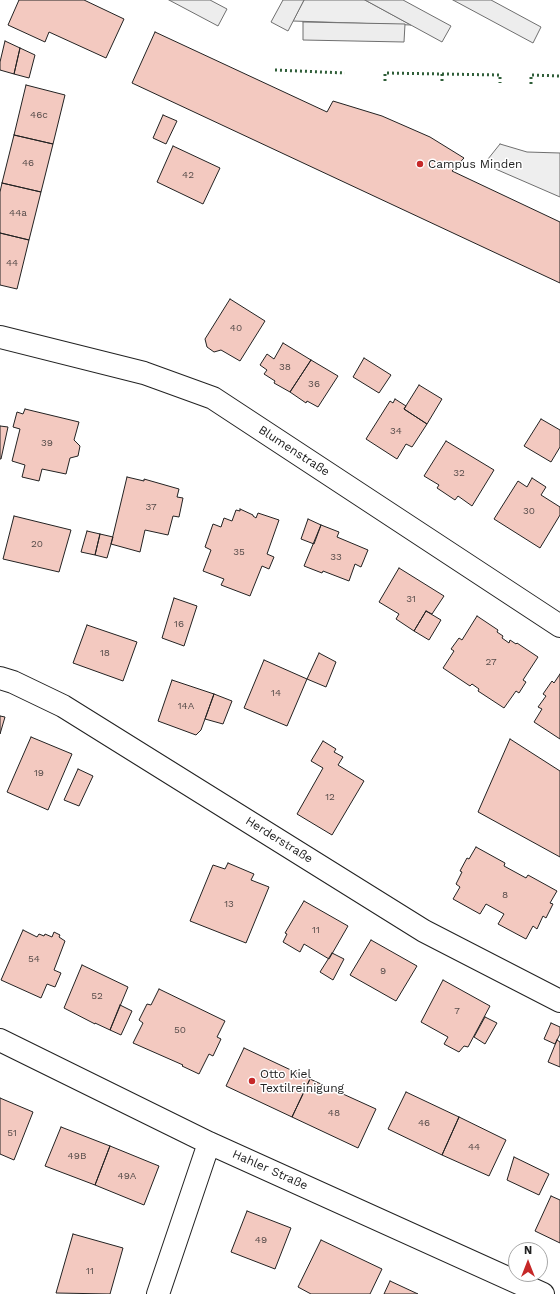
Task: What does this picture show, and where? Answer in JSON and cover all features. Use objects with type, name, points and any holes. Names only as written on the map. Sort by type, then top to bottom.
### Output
[{"type":"street","name":"Blumenstraße","points":[[0,337],[144,373],[213,398],[560,626]]},
{"type":"street","name":"Herderstraße","points":[[0,678],[13,682],[63,706],[424,931],[560,1001]]},
{"type":"street","name":"Hahler Straße","points":[[0,1040],[210,1143],[543,1294]]},
{"type":"street","points":[[158,1294],[210,1143]]},
{"type":"shaded area","points":[[169,0],[210,0],[227,9],[218,26]]},
{"type":"shaded area","points":[[283,0],[304,0],[288,31],[271,22]]},
{"type":"shaded area","points":[[304,0],[365,0],[411,25],[293,21]]},
{"type":"shaded area","points":[[365,0],[403,0],[451,26],[442,42]]},
{"type":"shaded area","points":[[453,0],[491,0],[541,27],[533,43]]},
{"type":"shaded area","points":[[303,22],[405,24],[404,42],[303,40]]},
{"type":"shaded area","points":[[500,144],[527,152],[560,153],[560,197],[484,164]]},
{"type":"building","points":[[19,0],[84,0],[124,19],[106,58],[49,32],[45,42],[8,25]]},
{"type":"building","points":[[155,32],[327,112],[333,101],[382,116],[430,137],[464,158],[452,171],[560,222],[560,283],[132,83]]},
{"type":"building","points":[[5,41],[20,48],[14,74],[0,70],[0,62]]},
{"type":"building","points":[[20,48],[35,55],[29,78],[14,74]]},
{"type":"building","points":[[26,85],[65,95],[53,144],[14,135]]},
{"type":"building","points":[[163,115],[177,121],[166,144],[153,138]]},
{"type":"building","points":[[14,135],[53,144],[41,192],[2,183]]},
{"type":"building","points":[[173,146],[220,168],[203,204],[157,182]]},
{"type":"building","points":[[2,183],[41,192],[29,240],[0,233],[0,192]]},
{"type":"building","points":[[0,233],[29,240],[17,289],[0,285]]},
{"type":"building","points":[[230,299],[265,321],[240,361],[221,350],[214,352],[207,347],[205,339]]},
{"type":"building","points":[[283,343],[311,360],[290,392],[274,383],[275,381],[264,374],[267,370],[260,365],[267,354],[274,359]]},
{"type":"building","points":[[364,358],[391,375],[379,393],[353,377]]},
{"type":"building","points":[[311,360],[338,376],[318,407],[307,401],[306,403],[290,392]]},
{"type":"building","points":[[419,385],[442,399],[427,424],[404,409]]},
{"type":"building","points":[[395,399],[406,406],[404,409],[427,424],[412,447],[406,444],[397,459],[366,439],[390,401],[393,403]]},
{"type":"building","points":[[25,409],[79,422],[74,440],[80,446],[78,456],[70,458],[66,474],[42,469],[39,481],[22,477],[25,465],[12,461],[20,429],[13,427],[17,412],[23,414]]},
{"type":"building","points":[[541,419],[560,430],[560,447],[551,462],[524,446]]},
{"type":"building","points":[[0,426],[8,427],[1,459],[0,459]]},
{"type":"building","points":[[446,441],[494,470],[472,506],[458,496],[455,500],[437,488],[439,485],[424,476]]},
{"type":"building","points":[[127,477],[144,481],[144,479],[179,489],[177,497],[183,498],[179,517],[173,516],[168,535],[145,530],[140,552],[111,544]]},
{"type":"building","points":[[532,478],[546,487],[541,495],[560,507],[560,515],[540,548],[494,519],[518,481],[527,487]]},
{"type":"building","points":[[240,509],[256,518],[258,513],[279,520],[267,554],[274,557],[269,569],[262,566],[250,596],[221,585],[224,579],[203,571],[211,550],[205,547],[213,524],[221,527],[224,518],[232,521],[236,510],[240,511]]},
{"type":"building","points":[[14,516],[71,530],[59,572],[3,559]]},
{"type":"building","points":[[308,519],[321,525],[314,544],[301,539]]},
{"type":"building","points":[[321,525],[339,532],[337,537],[368,550],[361,567],[355,564],[349,581],[323,571],[322,573],[304,566]]},
{"type":"building","points":[[87,531],[100,534],[95,555],[81,552]]},
{"type":"building","points":[[100,534],[113,537],[107,558],[95,555]]},
{"type":"building","points":[[399,568],[444,596],[432,614],[426,611],[414,631],[396,619],[399,614],[379,602]]},
{"type":"building","points":[[174,598],[197,606],[184,646],[162,638]]},
{"type":"building","points":[[426,611],[441,620],[429,640],[414,631]]},
{"type":"building","points":[[477,616],[498,630],[497,632],[503,636],[502,638],[509,643],[510,640],[516,644],[517,643],[538,657],[523,680],[526,682],[519,693],[516,691],[504,708],[478,691],[479,689],[472,684],[470,686],[443,668],[454,651],[451,649],[459,638],[462,640]]},
{"type":"building","points":[[87,625],[137,642],[123,681],[73,663]]},
{"type":"building","points":[[319,653],[336,662],[326,687],[307,679]]},
{"type":"building","points":[[264,660],[307,679],[287,726],[244,708]]},
{"type":"building","points":[[560,674],[560,739],[534,722],[542,709],[538,707],[546,696],[543,694],[552,681],[554,683]]},
{"type":"building","points":[[172,680],[214,694],[201,730],[196,735],[158,721]]},
{"type":"building","points":[[214,694],[232,701],[223,724],[205,719]]},
{"type":"building","points":[[0,716],[5,717],[0,734]]},
{"type":"building","points":[[31,737],[72,754],[48,810],[7,792]]},
{"type":"building","points":[[510,739],[560,771],[560,857],[478,812]]},
{"type":"building","points":[[323,741],[336,749],[334,752],[343,757],[338,765],[364,781],[332,835],[297,814],[323,768],[311,761]]},
{"type":"building","points":[[78,769],[93,776],[79,806],[64,800]]},
{"type":"building","points":[[476,847],[505,863],[504,866],[526,878],[528,875],[557,891],[550,903],[553,904],[546,918],[543,916],[537,929],[533,926],[526,939],[498,924],[504,914],[486,904],[480,914],[453,899],[460,887],[456,884],[462,872],[460,871],[467,858],[469,859]]},
{"type":"building","points":[[228,863],[254,874],[251,880],[269,887],[246,943],[190,921],[213,865],[225,869]]},
{"type":"building","points":[[304,901],[348,926],[329,959],[304,944],[300,952],[283,942],[287,934],[285,933]]},
{"type":"building","points":[[23,930],[37,937],[39,934],[44,936],[45,934],[52,937],[54,932],[60,935],[59,937],[65,941],[54,970],[61,973],[55,987],[47,984],[41,998],[1,980]]},
{"type":"building","points":[[371,940],[417,966],[396,1001],[350,975]]},
{"type":"building","points":[[332,953],[344,959],[333,980],[320,972]]},
{"type":"building","points":[[82,965],[128,987],[110,1030],[64,1008]]},
{"type":"building","points":[[443,980],[490,1006],[468,1047],[464,1046],[459,1052],[444,1044],[448,1037],[421,1022]]},
{"type":"building","points":[[159,989],[225,1021],[217,1037],[221,1039],[213,1056],[209,1054],[199,1074],[182,1066],[183,1065],[133,1043],[143,1023],[139,1020],[147,1004],[151,1005]]},
{"type":"building","points":[[120,1005],[132,1011],[121,1035],[110,1030]]},
{"type":"building","points":[[485,1017],[497,1023],[485,1044],[474,1037]]},
{"type":"building","points":[[551,1023],[560,1027],[560,1034],[555,1044],[544,1039]]},
{"type":"building","points":[[557,1040],[560,1042],[560,1067],[548,1062]]},
{"type":"building","points":[[244,1048],[310,1079],[292,1117],[226,1086]]},
{"type":"building","points":[[310,1079],[376,1109],[358,1148],[292,1117]]},
{"type":"building","points":[[406,1092],[459,1117],[442,1155],[388,1129]]},
{"type":"building","points":[[0,1098],[33,1112],[14,1160],[0,1154]]},
{"type":"building","points":[[459,1117],[506,1140],[489,1176],[442,1155]]},
{"type":"building","points":[[61,1127],[110,1146],[95,1185],[45,1166]]},
{"type":"building","points":[[110,1146],[159,1166],[144,1205],[95,1185]]},
{"type":"building","points":[[514,1157],[549,1174],[539,1195],[507,1180]]},
{"type":"building","points":[[551,1196],[560,1200],[560,1243],[535,1231]]},
{"type":"building","points":[[247,1211],[291,1228],[275,1269],[231,1252]]},
{"type":"building","points":[[73,1234],[123,1248],[110,1294],[56,1293]]},
{"type":"building","points":[[321,1240],[382,1269],[370,1294],[311,1294],[298,1287]]},
{"type":"building","points":[[390,1281],[418,1294],[384,1294]]},
{"type":"hedge","points":[[275,70],[345,73]]},
{"type":"hedge","points":[[385,81],[385,73],[500,75],[500,83]]},
{"type":"hedge","points":[[442,74],[442,83]]},
{"type":"hedge","points":[[531,84],[531,75],[560,76]]},
{"type":"place","name":"Campus Minden","points":[[420,164]]},
{"type":"place","name":"Otto Kiel Textilreinigung","points":[[252,1081]]}]
